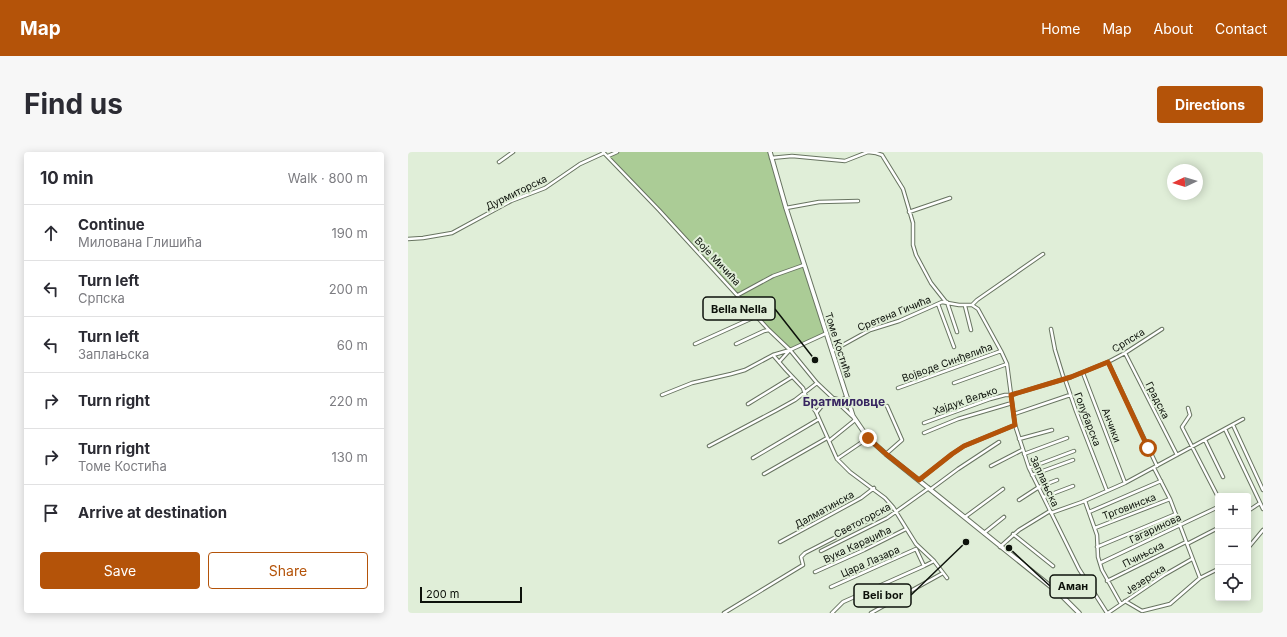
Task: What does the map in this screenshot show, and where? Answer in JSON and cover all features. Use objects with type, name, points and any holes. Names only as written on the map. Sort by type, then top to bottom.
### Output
[{"type":"street","points":[[499,162],[514,152]]},
{"type":"street","name":"Воје Мичића","points":[[604,152],[769,330],[790,350],[817,383],[854,418]]},
{"type":"street","name":"Дурмиторска","points":[[408,239],[452,233],[511,201],[545,188],[580,164],[604,152]]},
{"type":"street","points":[[608,156],[617,152]]},
{"type":"street","name":"Томе Костића","points":[[770,152],[786,208],[854,418],[868,438],[886,454],[1060,594],[1079,613]]},
{"type":"street","points":[[771,158],[792,156],[845,161],[868,152],[876,152],[880,154],[890,167],[903,189],[913,223],[913,245],[916,255],[931,283],[946,302],[957,332]]},
{"type":"street","points":[[909,212],[950,198]]},
{"type":"street","points":[[786,208],[819,202],[858,201]]},
{"type":"street","points":[[972,305],[1043,254]]},
{"type":"street","points":[[738,295],[773,276],[804,265]]},
{"type":"street","name":"Сретена Гичића","points":[[832,350],[870,330],[892,324],[938,304],[946,302],[972,305]]},
{"type":"street","points":[[938,304],[954,348]]},
{"type":"street","points":[[965,305],[971,330]]},
{"type":"street","name":"Заплањска","points":[[972,305],[978,309],[1007,364],[1015,425],[1022,450],[1032,475],[1078,569],[1107,613]]},
{"type":"street","points":[[695,344],[757,316]]},
{"type":"street","name":"Голубарска","points":[[1051,329],[1062,376],[1065,379],[1107,491]]},
{"type":"street","name":"Српска","points":[[1011,395],[1083,373],[1125,353],[1162,329]]},
{"type":"street","points":[[736,344],[769,330]]},
{"type":"street","points":[[662,395],[692,383],[745,370],[773,355],[790,350],[827,333]]},
{"type":"street","points":[[779,362],[790,350]]},
{"type":"street","name":"Војводе Синђелића","points":[[898,388],[1001,351]]},
{"type":"street","name":"Градска","points":[[1125,353],[1177,455]]},
{"type":"street","points":[[773,355],[803,388],[807,400],[816,412],[837,459],[850,472],[874,488],[885,498],[893,507],[916,544],[934,561],[947,578]]},
{"type":"street","points":[[1108,362],[1170,499],[1200,578]]},
{"type":"street","points":[[954,383],[1007,364]]},
{"type":"street","name":"Анчики","points":[[1083,373],[1125,483]]},
{"type":"street","points":[[748,404],[792,377]]},
{"type":"street","points":[[709,446],[795,400],[817,383]]},
{"type":"street","name":"Хајдук Вељко","points":[[924,423],[990,399],[1011,395]]},
{"type":"street","points":[[1014,414],[1070,395]]},
{"type":"street","points":[[816,412],[833,398],[841,400],[847,397]]},
{"type":"street","points":[[924,433],[958,419],[1012,404]]},
{"type":"street","points":[[886,454],[902,440],[887,406]]},
{"type":"street","points":[[1188,408],[1190,415],[1182,427],[1216,493]]},
{"type":"street","points":[[764,474],[828,439],[854,418]]},
{"type":"street","points":[[753,458],[819,419]]},
{"type":"street","points":[[1000,547],[1013,534],[1050,512],[1085,500],[1125,483],[1192,446],[1244,420]]},
{"type":"street","points":[[919,480],[964,446],[1015,425]]},
{"type":"street","points":[[1233,425],[1263,490]]},
{"type":"street","points":[[1225,429],[1263,509]]},
{"type":"street","points":[[1019,439],[1052,430]]},
{"type":"street","points":[[837,459],[868,438]]},
{"type":"street","points":[[1024,454],[1067,438]]},
{"type":"street","points":[[1205,440],[1223,478]]},
{"type":"street","name":"Светогорска","points":[[821,551],[896,512],[999,442]]},
{"type":"street","points":[[991,466],[1022,450]]},
{"type":"street","points":[[1029,468],[1074,451]]},
{"type":"street","points":[[1032,475],[1073,460]]},
{"type":"street","points":[[1018,500],[1039,487],[1057,480]]},
{"type":"street","points":[[1089,512],[1161,481]]},
{"type":"street","points":[[1044,497],[1073,486]]},
{"type":"street","name":"Далматинска","points":[[780,542],[861,498],[874,488]]},
{"type":"street","points":[[965,517],[1003,488]]},
{"type":"street","name":"Трговинска","points":[[1095,528],[1170,499]]},
{"type":"street","points":[[1085,500],[1097,535],[1097,548],[1100,563],[1108,582],[1121,604]]},
{"type":"street","points":[[1251,509],[1260,503]]},
{"type":"street","points":[[724,613],[803,565],[804,563],[801,557],[805,553],[879,516],[893,507]]},
{"type":"street","name":"Гагаринова","points":[[1100,563],[1215,508]]},
{"type":"street","points":[[1097,548],[1176,514]]},
{"type":"street","points":[[984,533],[1004,518]]},
{"type":"street","name":"Вука Караџића","points":[[815,572],[906,529]]},
{"type":"street","name":"Пчињска","points":[[1108,582],[1216,529]]},
{"type":"street","points":[[1251,544],[1263,530]]},
{"type":"street","points":[[1013,534],[1053,566]]},
{"type":"street","points":[[916,544],[916,549],[924,566]]},
{"type":"street","name":"Цара Лазара","points":[[831,587],[916,549]]},
{"type":"street","name":"Језерска","points":[[1107,613],[1164,575],[1192,559]]},
{"type":"street","points":[[832,613],[843,602],[934,561]]},
{"type":"street","points":[[1125,601],[1142,611],[1170,604],[1200,578],[1215,571]]},
{"type":"street","points":[[871,613],[943,573]]},
{"type":"green space","points":[[617,152],[770,152],[827,333],[790,350],[769,330],[608,156]]},
{"type":"place","name":"Bella Nella","points":[[815,360]]},
{"type":"place","name":"Beli bor","points":[[966,542]]},
{"type":"place","name":"Аман","points":[[1009,548]]},
{"type":"district","name":"Братмиловце","points":[[844,402]]},
{"type":"route","points":[[868,438],[919,480],[964,446],[1015,425],[1011,395],[1083,373],[1108,362],[1148,448]]}]
